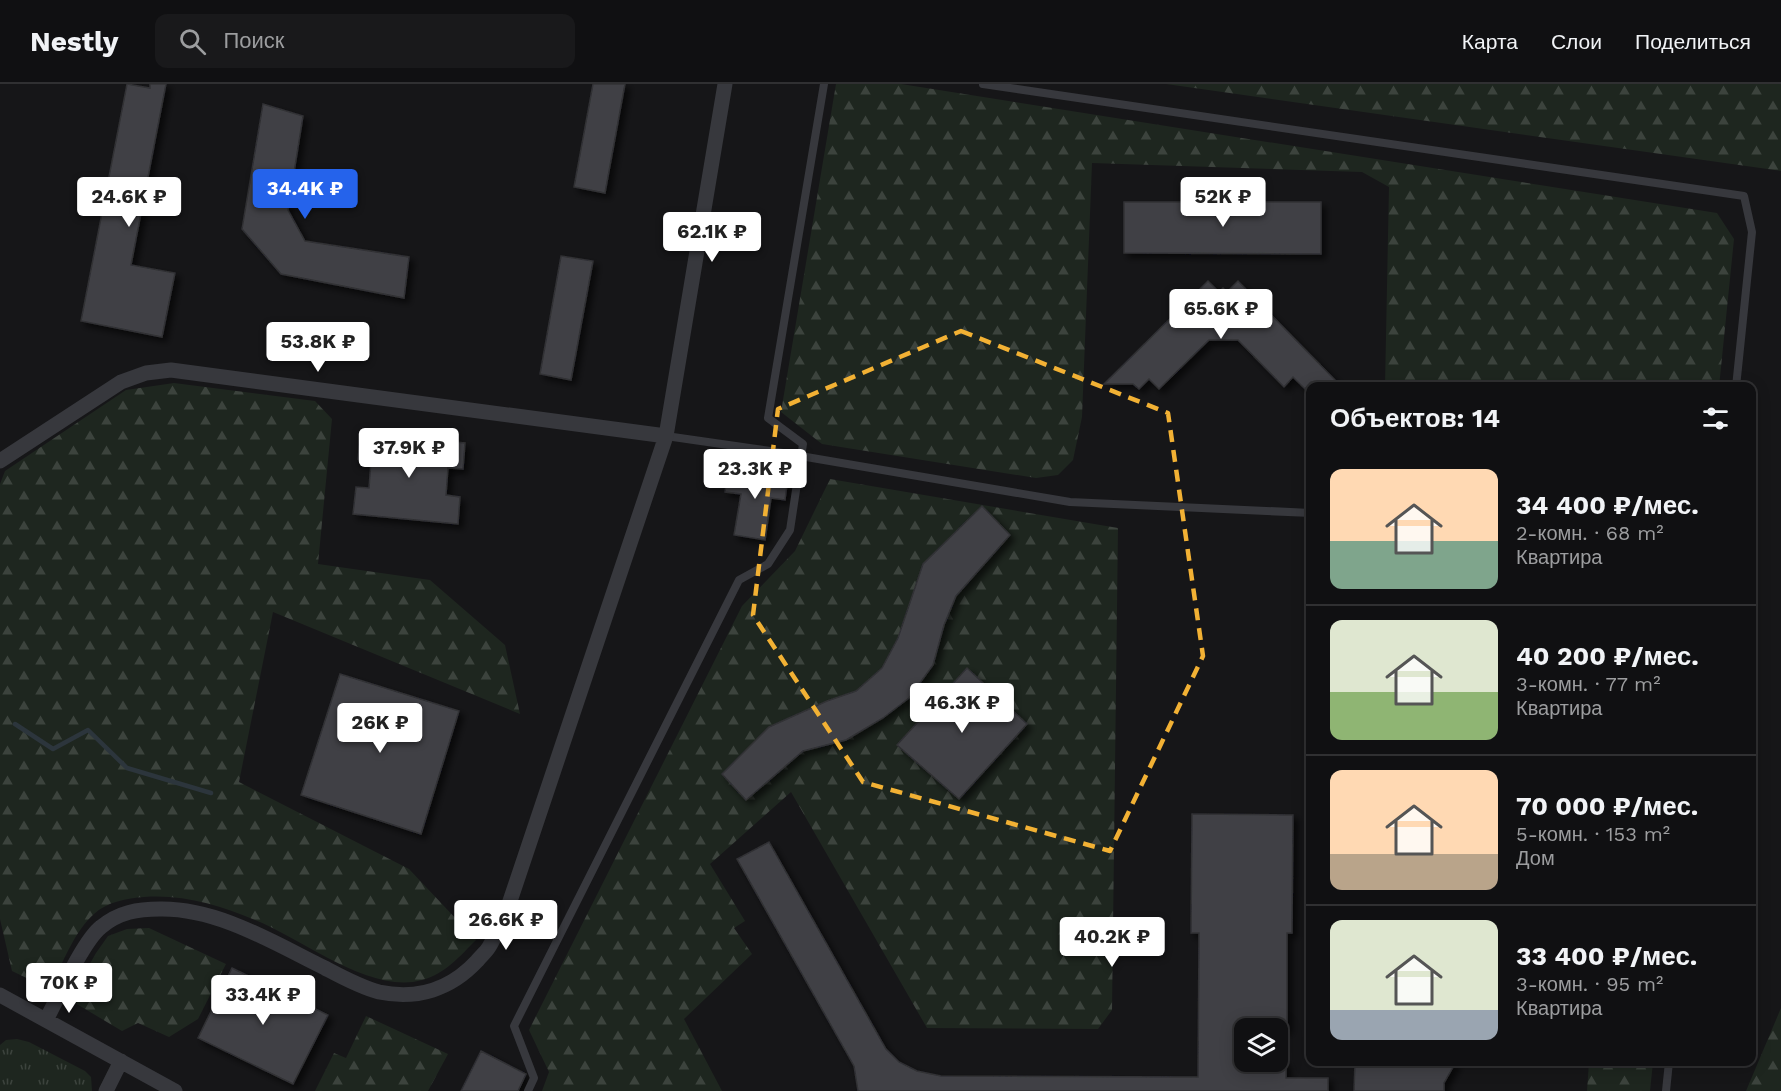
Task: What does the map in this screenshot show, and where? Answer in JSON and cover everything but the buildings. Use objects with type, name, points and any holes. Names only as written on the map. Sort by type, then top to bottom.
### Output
[{"type":"street","points":[[46,1020],[84,948],[98,928],[117,915],[141,909],[172,909],[207,915],[247,930],[348,980],[377,991],[406,995],[436,990],[464,975],[488,949],[507,910],[666,436],[725,84]]},
{"type":"street","points":[[0,460],[121,382],[146,373],[171,370],[666,436]]},
{"type":"street","points":[[0,995],[175,1091]]},
{"type":"street","points":[[106,1091],[121,1061]]},
{"type":"lane","points":[[528,1091],[534,1078],[514,1026],[739,580],[768,564],[790,530],[803,444],[768,418],[824,84]]},
{"type":"lane","points":[[982,84],[1744,196],[1752,232],[1737,382]]},
{"type":"lane","points":[[666,436],[801,456],[1070,502],[1306,513]]},
{"type":"lane","points":[[1666,1091],[1669,1066]]},
{"type":"highlighted area","points":[[961,331],[1168,413],[1203,656],[1110,851],[863,782],[753,615],[778,409]]},
{"type":"green space","points":[[836,84],[901,84],[1717,213],[1734,239],[1720,382],[1385,382],[1389,187],[1362,172],[1092,163],[1082,417],[1073,460],[1058,475],[1036,478],[822,444],[781,412]]},
{"type":"green space","points":[[1166,84],[1781,84],[1781,171]]},
{"type":"green space","points":[[174,383],[315,401],[332,419],[318,564],[430,580],[505,645],[520,714],[273,612],[239,782],[409,869],[476,940],[452,964],[430,977],[402,982],[381,979],[337,962],[273,928],[242,915],[215,905],[172,897],[138,898],[105,906],[87,921],[66,954],[54,980],[39,984],[12,971],[0,919],[0,484],[5,471],[126,390]]},
{"type":"green space","points":[[830,479],[1118,528],[1112,1010],[1098,1029],[927,1028],[791,792],[710,864],[745,921],[734,928],[752,954],[684,1019],[722,1091],[542,1091],[549,1072],[529,1030],[742,606],[795,551]]},
{"type":"green space","points":[[149,928],[226,964],[198,1019],[169,1037],[138,1023],[122,1031],[75,1003],[74,992],[108,936],[127,929]]},
{"type":"green space","points":[[1781,1008],[1781,1091],[1746,1091]]},
{"type":"green space","points":[[366,1016],[448,1054],[428,1091],[315,1091],[334,1053],[346,1058]]},
{"type":"green space","points":[[17,1039],[29,1042],[85,1071],[91,1077],[92,1091],[0,1091],[0,1045],[6,1040]]},
{"type":"green space","points":[[1589,1066],[1653,1066],[1650,1091],[1587,1091]]},
{"type":"waterway","points":[[15,724],[53,749],[88,730],[127,768],[211,793]]}]
